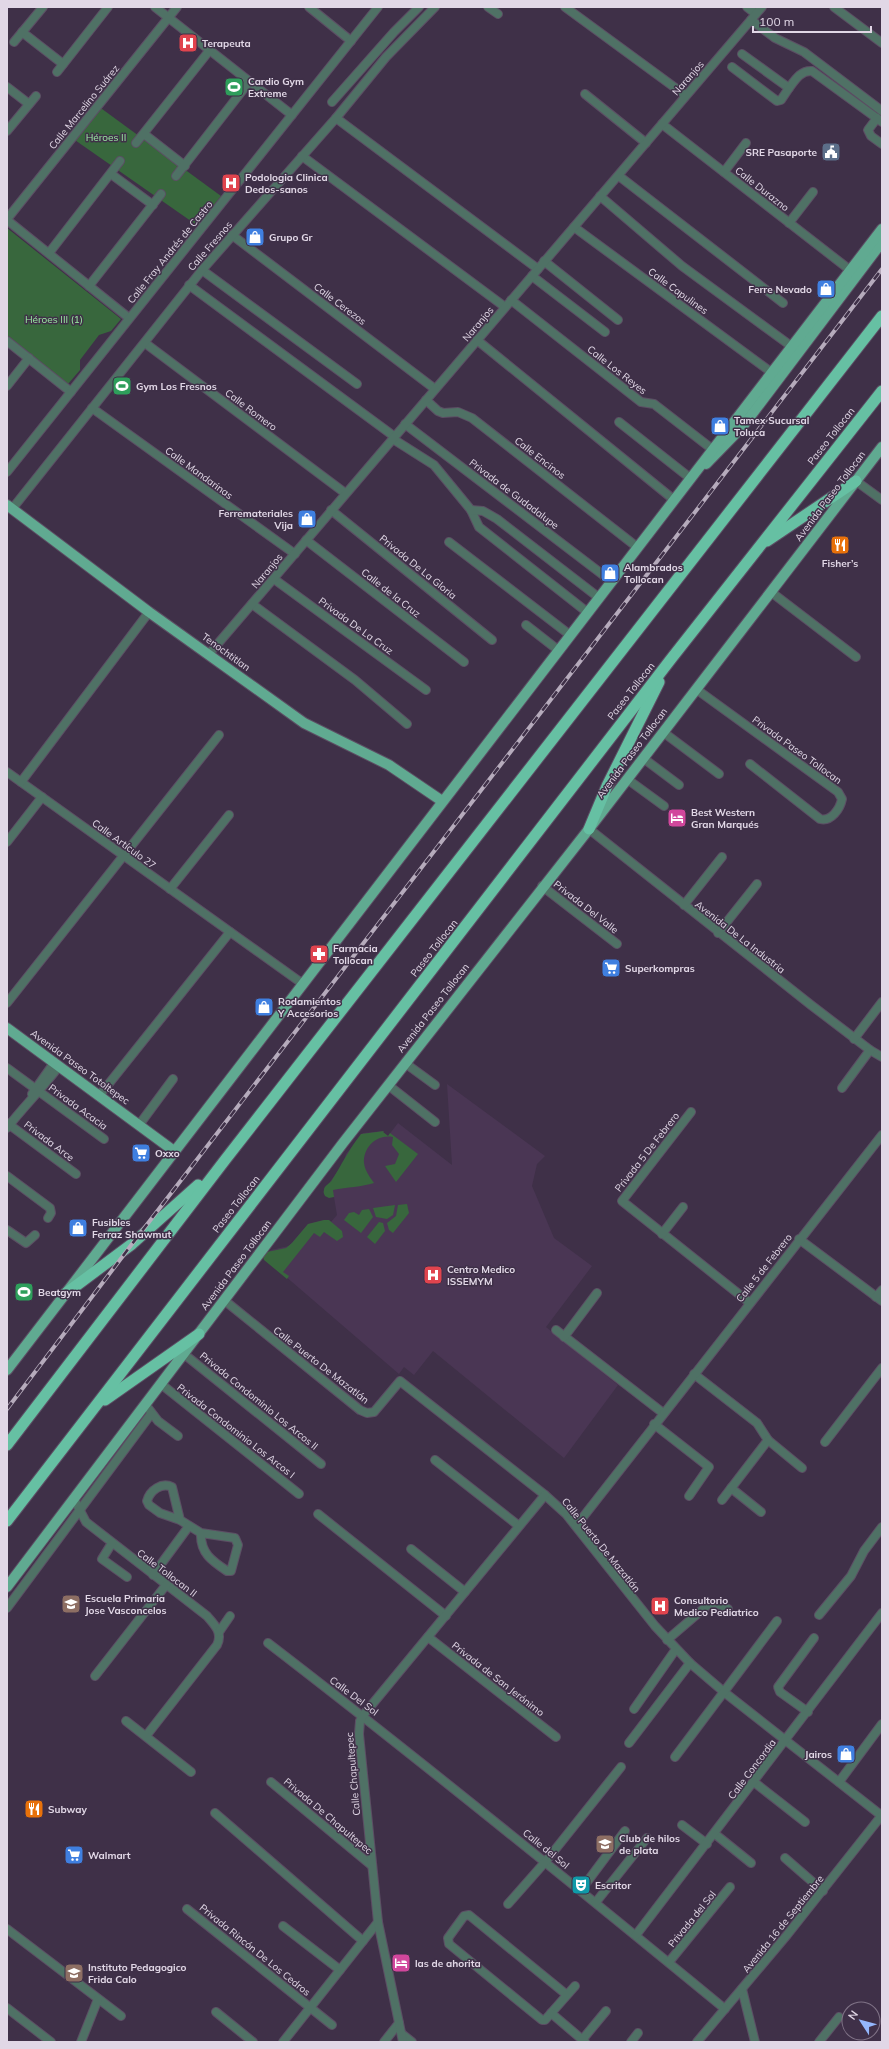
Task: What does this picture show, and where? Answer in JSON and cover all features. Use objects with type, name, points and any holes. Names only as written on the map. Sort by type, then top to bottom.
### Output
[{"type":"highway","points":[[7,1445],[225,1160],[882,316]]},
{"type":"highway","name":"Paseo Tollocan","points":[[7,1521],[671,659],[879,395]]},
{"type":"highway","points":[[760,545],[809,514],[856,481]]},
{"type":"highway","points":[[589,829],[607,786],[671,659]]},
{"type":"highway","points":[[65,1294],[132,1244],[187,1196],[225,1160]]},
{"type":"highway","points":[[93,1409],[199,1334]]},
{"type":"main road","points":[[7,1370],[690,477],[882,229]]},
{"type":"main road","points":[[690,477],[730,441],[793,362],[882,242]]},
{"type":"main road","name":"Avenida Paseo Tollocan","points":[[7,1587],[388,1085],[542,886],[589,829],[882,447]]},
{"type":"main road","name":"Tenochtitlan","points":[[10,507],[150,612],[304,723],[404,773],[442,801]]},
{"type":"main road","name":"Avenida Paseo Totoltepec","points":[[7,1028],[99,1096],[140,1124],[174,1151]]},
{"type":"street","points":[[14,42],[43,7]]},
{"type":"street","points":[[57,72],[108,7]]},
{"type":"street","points":[[155,7],[292,115]]},
{"type":"street","name":"Calle Marcelino Suárez","points":[[7,220],[177,7]]},
{"type":"street","points":[[310,7],[351,41]]},
{"type":"street","name":"Calle Fray Andrés de Castro","points":[[7,472],[378,7]]},
{"type":"street","points":[[332,102],[394,32],[419,7]]},
{"type":"street","name":"Calle Fresnos","points":[[10,507],[145,343],[189,285],[336,118],[386,57],[435,7]]},
{"type":"street","points":[[488,7],[498,14]]},
{"type":"street","points":[[566,7],[685,96]]},
{"type":"street","points":[[747,7],[756,14],[775,38],[804,52],[880,117]]},
{"type":"street","points":[[834,7],[882,44]]},
{"type":"street","name":"Naranjos","points":[[209,654],[274,579],[345,493],[394,438],[574,226],[619,176],[685,96],[756,14]]},
{"type":"street","points":[[22,32],[63,64]]},
{"type":"street","points":[[136,143],[209,51]]},
{"type":"street","points":[[742,54],[789,88]]},
{"type":"street","points":[[732,67],[777,101],[781,100],[801,73],[807,70],[812,71],[880,117]]},
{"type":"street","points":[[176,176],[249,82]]},
{"type":"street","points":[[7,86],[29,104]]},
{"type":"street","points":[[585,94],[646,143]]},
{"type":"street","points":[[7,131],[36,96]]},
{"type":"street","points":[[880,117],[868,130],[871,136],[882,144]]},
{"type":"street","points":[[336,118],[538,268]]},
{"type":"street","name":"Calle Durazno","points":[[662,124],[850,270]]},
{"type":"street","points":[[144,134],[185,166]]},
{"type":"street","points":[[724,172],[746,143]]},
{"type":"street","points":[[302,156],[505,308]]},
{"type":"street","points":[[49,253],[120,161]]},
{"type":"street","points":[[111,174],[153,205]]},
{"type":"street","points":[[619,176],[783,303]]},
{"type":"street","points":[[789,223],[813,192]]},
{"type":"street","points":[[89,286],[160,194]]},
{"type":"street","points":[[600,196],[682,266],[791,346]]},
{"type":"street","points":[[7,220],[129,318]]},
{"type":"street","name":"Calle Capulines","points":[[574,226],[771,372]]},
{"type":"street","name":"Calle Cerezos","points":[[232,235],[435,389]]},
{"type":"street","points":[[544,261],[618,320]]},
{"type":"street","points":[[202,270],[357,384]]},
{"type":"street","points":[[532,276],[605,332]]},
{"type":"street","points":[[189,285],[394,438],[432,463],[471,510],[479,527],[587,612]]},
{"type":"street","name":"Calle Los Reyes","points":[[511,300],[641,402],[654,404],[712,449]]},
{"type":"street","points":[[477,340],[674,499]]},
{"type":"street","points":[[7,341],[71,392]]},
{"type":"street","name":"Calle Romero","points":[[145,343],[345,493]]},
{"type":"street","points":[[7,386],[29,358]]},
{"type":"street","name":"Calle Encinos","points":[[426,400],[438,411],[443,413],[458,412],[472,418],[637,547]]},
{"type":"street","name":"Calle Mandarinas","points":[[92,408],[295,554]]},
{"type":"street","points":[[619,422],[690,477]]},
{"type":"street","name":"Privada de Gudadalupe","points":[[405,424],[611,581]]},
{"type":"street","points":[[856,481],[882,500]]},
{"type":"street","name":"Privada De La Gloria","points":[[331,510],[492,640]]},
{"type":"street","points":[[471,510],[483,511],[497,519],[598,597]]},
{"type":"street","name":"Calle de la Cruz","points":[[306,540],[464,662]]},
{"type":"street","points":[[448,542],[570,635]]},
{"type":"street","name":"Privada De La Cruz","points":[[274,579],[426,690]]},
{"type":"street","points":[[770,592],[856,657]]},
{"type":"street","points":[[252,604],[355,680],[407,724]]},
{"type":"street","points":[[21,782],[150,612]]},
{"type":"street","points":[[526,625],[558,650]]},
{"type":"street","name":"Privada Paseo Tollocan","points":[[696,689],[838,792],[842,799],[841,804],[831,818],[826,820],[820,819],[750,764]]},
{"type":"street","points":[[663,732],[719,774]]},
{"type":"street","points":[[7,1003],[219,735]]},
{"type":"street","points":[[643,758],[679,785]]},
{"type":"street","name":"Calle Artículo 27","points":[[7,772],[303,984]]},
{"type":"street","points":[[627,779],[664,806]]},
{"type":"street","points":[[7,842],[42,797]]},
{"type":"street","points":[[170,889],[229,815]]},
{"type":"street","name":"Avenida De La Industria","points":[[589,829],[718,933],[854,1039],[882,1057]]},
{"type":"street","points":[[684,905],[722,858]]},
{"type":"street","points":[[718,933],[757,884]]},
{"type":"street","name":"Privada Del Valle","points":[[542,886],[617,944]]},
{"type":"street","points":[[99,1096],[230,932]]},
{"type":"street","points":[[854,1039],[882,1002]]},
{"type":"street","points":[[842,1088],[870,1050]]},
{"type":"street","points":[[405,1063],[435,1085]]},
{"type":"street","points":[[8,1125],[30,1100],[56,1064]]},
{"type":"street","name":"Privada Acacia","points":[[7,1068],[104,1139]]},
{"type":"street","points":[[140,1124],[173,1079]]},
{"type":"street","points":[[388,1085],[436,1122]]},
{"type":"street","name":"Privada 5 De Febrero","points":[[691,1112],[622,1201],[750,1303]]},
{"type":"street","name":"Privada Arce","points":[[8,1125],[76,1174]]},
{"type":"street","name":"Calle 5 de Febrero","points":[[576,1526],[654,1424],[882,1135]]},
{"type":"street","points":[[7,1176],[50,1208],[51,1213],[48,1218]]},
{"type":"street","points":[[662,1234],[683,1207]]},
{"type":"street","points":[[7,1230],[26,1243],[35,1235]]},
{"type":"street","points":[[799,1239],[879,1299],[882,1290]]},
{"type":"street","points":[[564,1337],[598,1293]]},
{"type":"street","name":"Calle Puerto De Mazatlán","points":[[224,1300],[360,1410],[367,1413],[374,1412],[400,1381],[545,1495],[576,1526],[667,1640],[690,1663],[724,1692],[882,1816]]},
{"type":"street","points":[[556,1330],[663,1413]]},
{"type":"street","name":"Privada Condominio Los Arcos II","points":[[184,1354],[321,1464]]},
{"type":"street","points":[[825,1442],[882,1368]]},
{"type":"street","points":[[694,1374],[757,1423],[768,1440],[802,1468]]},
{"type":"street","name":"Privada Condominio Los Arcos I","points":[[161,1384],[299,1494]]},
{"type":"street","points":[[145,1404],[152,1414],[178,1436]]},
{"type":"street","points":[[7,1608],[152,1414]]},
{"type":"street","points":[[654,1424],[709,1467],[689,1496]]},
{"type":"street","points":[[722,1500],[768,1440]]},
{"type":"street","points":[[435,1460],[519,1526]]},
{"type":"street","points":[[180,1520],[172,1487],[165,1486],[155,1488],[147,1498],[149,1505],[164,1515],[180,1520],[201,1533],[230,1536],[237,1540],[238,1545],[231,1571],[228,1571],[207,1556],[202,1546],[201,1533]]},
{"type":"street","points":[[731,1488],[761,1512]]},
{"type":"street","name":"Calle Chapultepec","points":[[402,2038],[378,1922],[371,1865],[359,1724],[363,1715],[545,1495]]},
{"type":"street","name":"Calle Tollocan II","points":[[74,1499],[86,1522],[112,1544],[207,1616],[219,1632]]},
{"type":"street","points":[[318,1514],[446,1616]]},
{"type":"street","points":[[60,1518],[86,1522]]},
{"type":"street","points":[[153,1575],[189,1526]]},
{"type":"street","points":[[819,1615],[851,1576],[864,1552],[882,1527]]},
{"type":"street","points":[[112,1544],[103,1556],[103,1561],[127,1577]]},
{"type":"street","points":[[411,1549],[465,1592]]},
{"type":"street","points":[[95,1676],[166,1585]]},
{"type":"street","points":[[667,1640],[709,1604],[716,1603],[728,1609]]},
{"type":"street","name":"Calle Concordia","points":[[636,1935],[715,1834],[882,1613]]},
{"type":"street","points":[[146,1736],[217,1645],[220,1640],[219,1632],[230,1616]]},
{"type":"street","points":[[675,1757],[777,1621]]},
{"type":"street","name":"Privada de San Jerónimo","points":[[428,1638],[556,1737]]},
{"type":"street","points":[[808,1712],[778,1689],[814,1638]]},
{"type":"street","name":"Calle Del Sol","points":[[268,1643],[427,1766]]},
{"type":"street","points":[[634,1709],[676,1649]]},
{"type":"street","points":[[629,1743],[690,1663]]},
{"type":"street","points":[[126,1721],[191,1772]]},
{"type":"street","points":[[839,1782],[882,1724]]},
{"type":"street","name":"Calle del Sol","points":[[427,1766],[546,1861],[725,2009]]},
{"type":"street","points":[[508,1904],[546,1861],[621,1767]]},
{"type":"street","name":"Privada De Chapultepec","points":[[271,1782],[371,1865]]},
{"type":"street","points":[[754,1782],[806,1822]]},
{"type":"street","points":[[215,1814],[363,1941]]},
{"type":"street","name":"Avenida 16 de Septiembre","points":[[697,2042],[823,1891],[882,1816]]},
{"type":"street","points":[[682,1825],[707,1844]]},
{"type":"street","points":[[581,1890],[625,1831]]},
{"type":"street","points":[[715,1834],[752,1863]]},
{"type":"street","points":[[596,1902],[646,1838]]},
{"type":"street","points":[[785,1858],[823,1891]]},
{"type":"street","name":"Privada del Sol","points":[[669,1962],[730,1887]]},
{"type":"street","name":"Privada Rincón De Los Cedros","points":[[187,1909],[332,2025]]},
{"type":"street","points":[[567,1995],[469,1915],[464,1916],[448,1938],[449,1944],[540,2019],[545,2020],[575,1986]]},
{"type":"street","points":[[283,2042],[378,1922]]},
{"type":"street","points":[[283,1926],[340,1970]]},
{"type":"street","points":[[7,1928],[121,2016]]},
{"type":"street","points":[[742,1989],[754,2042]]},
{"type":"street","points":[[82,2042],[98,1999]]},
{"type":"street","points":[[7,2008],[51,2042]]},
{"type":"street","points":[[551,2013],[584,2041],[606,2011]]},
{"type":"street","points":[[216,2012],[253,2042]]},
{"type":"street","points":[[819,2042],[839,2017]]},
{"type":"street","points":[[384,2042],[399,2023]]},
{"type":"street","points":[[631,2042],[638,2033]]},
{"type":"street","points":[[402,2038],[412,2042]]},
{"type":"shaded area","name":"Centro Medico ISSEMYM","points":[[447,1084],[545,1156],[537,1164],[532,1186],[554,1238],[592,1266],[546,1327],[618,1385],[564,1458],[433,1351],[414,1375],[404,1367],[399,1374],[263,1257],[271,1250],[289,1246],[308,1224],[324,1220],[331,1222],[337,1215],[334,1197],[327,1197],[324,1190],[343,1164],[346,1154],[363,1133],[384,1131],[383,1132],[388,1136],[398,1123],[452,1165]]},
{"type":"green space","name":"Héroes II","points":[[98,106],[221,196],[198,226],[72,138]]},
{"type":"green space","name":"Héroes III (1)","points":[[7,228],[121,319],[111,331],[99,335],[80,360],[80,370],[68,384],[7,335]]},
{"type":"green space","points":[[384,1131],[383,1132],[388,1136],[390,1133],[418,1154],[396,1182],[385,1166],[395,1164],[399,1154],[392,1145],[393,1137],[387,1137],[372,1143],[364,1157],[365,1169],[374,1183],[333,1190],[334,1197],[329,1198],[325,1196],[325,1187],[331,1181],[361,1134]]},
{"type":"green space","points":[[407,1204],[409,1213],[393,1233],[389,1230],[387,1223],[396,1216],[398,1205]]},
{"type":"green space","points":[[395,1205],[393,1215],[387,1219],[376,1217],[373,1208]]},
{"type":"green space","points":[[369,1209],[373,1217],[361,1233],[344,1220],[349,1213],[354,1212],[359,1215],[362,1210]]},
{"type":"green space","points":[[329,1220],[342,1231],[343,1237],[337,1241],[324,1232],[320,1237],[314,1233],[283,1272],[289,1276],[287,1279],[264,1260],[263,1257],[267,1252],[286,1248],[308,1224]]},
{"type":"green space","points":[[379,1222],[383,1223],[385,1231],[375,1244],[367,1237]]},
{"type":"railway","points":[[7,1409],[132,1244],[882,269]]},
{"type":"place","name":"Terapeuta","points":[[188,43]]},
{"type":"place","name":"Cardio Gym Extreme","points":[[234,87]]},
{"type":"place","name":"SRE Pasaporte","points":[[831,152]]},
{"type":"place","name":"Podologia Clinica Dedos-sanos","points":[[231,183]]},
{"type":"place","name":"Grupo Gr","points":[[255,237]]},
{"type":"place","name":"Ferre Nevado","points":[[826,289]]},
{"type":"place","name":"Gym Los Fresnos","points":[[122,386]]},
{"type":"place","name":"Tamex Sucursal Toluca","points":[[720,426]]},
{"type":"place","name":"Ferremateriales Vija","points":[[307,519]]},
{"type":"place","name":"Fisher’s","points":[[840,545]]},
{"type":"place","name":"Alambrados Tollocan","points":[[610,573]]},
{"type":"place","name":"Best Western Gran Marqués","points":[[677,818]]},
{"type":"place","name":"Farmacia Tollocan","points":[[319,954]]},
{"type":"place","name":"Superkompras","points":[[611,968]]},
{"type":"place","name":"Rodamientos Y Accesorios","points":[[264,1007]]},
{"type":"place","name":"Oxxo","points":[[141,1153]]},
{"type":"place","name":"Fusibles Ferraz Shawmut","points":[[78,1228]]},
{"type":"place","name":"Centro Medico ISSEMYM","points":[[433,1275]]},
{"type":"place","name":"Beatgym","points":[[24,1292]]},
{"type":"place","name":"Escuela Primaria Jose Vasconcelos","points":[[71,1604]]},
{"type":"place","name":"Consultorio Medico Pediatrico","points":[[660,1606]]},
{"type":"place","name":"Jairos","points":[[846,1754]]},
{"type":"place","name":"Subway","points":[[34,1809]]},
{"type":"place","name":"Club de hilos de plata","points":[[605,1844]]},
{"type":"place","name":"Walmart","points":[[74,1855]]},
{"type":"place","name":"Escritor","points":[[581,1885]]},
{"type":"place","name":"las de ahorita","points":[[401,1963]]},
{"type":"place","name":"Instituto Pedagogico Frida Calo","points":[[74,1973]]}]
